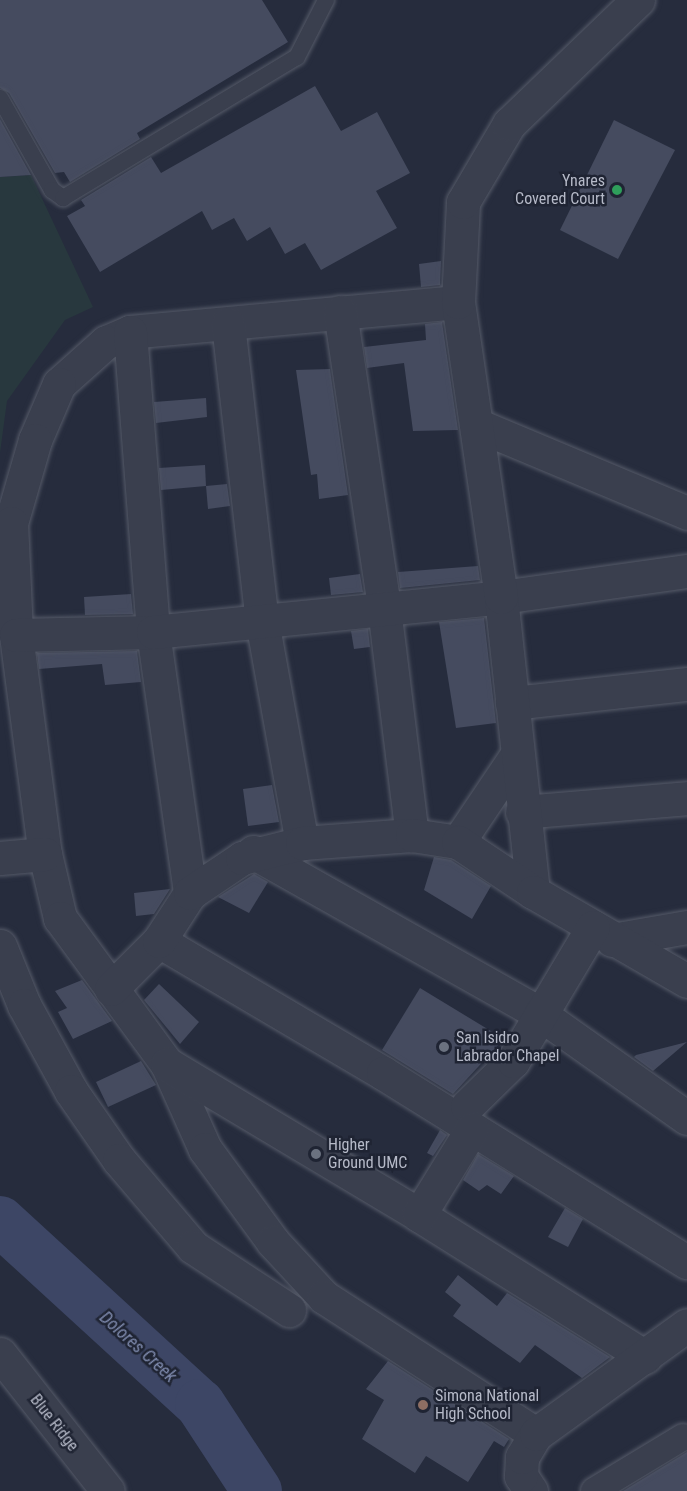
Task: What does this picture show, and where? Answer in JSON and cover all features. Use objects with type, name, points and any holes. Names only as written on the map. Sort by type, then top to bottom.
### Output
[{"type":"street","points":[[533,892],[522,812],[501,597],[458,303],[463,202],[509,124],[638,0]]},
{"type":"street","points":[[458,303],[130,332],[106,342],[59,384],[35,440],[11,523],[16,635],[45,854],[60,918],[167,1064],[205,1149],[273,1242],[324,1297],[536,1434]]},
{"type":"street","points":[[340,312],[384,608],[412,835]]},
{"type":"street","points":[[228,324],[262,621],[302,843]]},
{"type":"street","points":[[130,332],[153,632],[190,893]]},
{"type":"street","points":[[477,425],[687,513]]},
{"type":"street","points":[[16,635],[153,632],[501,597],[687,571]]},
{"type":"street","points":[[512,703],[687,684]]},
{"type":"street","points":[[458,842],[516,756]]},
{"type":"street","points":[[522,812],[687,798]]},
{"type":"street","points":[[111,989],[159,941],[190,893],[223,868],[254,852],[302,843],[412,835],[458,842],[602,934],[687,981]]},
{"type":"street","points":[[254,852],[540,1014],[687,1118]]},
{"type":"street","points":[[0,858],[45,854]]},
{"type":"street","points":[[419,1215],[469,1118],[513,1061],[540,1014],[602,934],[687,927]]},
{"type":"street","points":[[159,941],[469,1118],[687,1262]]},
{"type":"street","points":[[0,946],[24,1005],[66,1081],[119,1160],[193,1247],[289,1310]]},
{"type":"street","points":[[167,1064],[419,1215],[645,1357]]},
{"type":"street","points":[[531,1491],[521,1476],[522,1457],[536,1434],[687,1325]]},
{"type":"street","name":"Blue Ridge","points":[[0,1354],[108,1491]]},
{"type":"street","points":[[594,1491],[683,1437]]},
{"type":"lane","points":[[0,98],[52,190],[63,198],[297,57],[326,0]]},
{"type":"shaded area","points":[[31,175],[93,307],[65,320],[7,401],[0,453],[0,177]]},
{"type":"building","points":[[0,0],[262,0],[288,42],[137,133],[140,139],[70,182],[64,172],[55,173],[9,93],[0,88]]},
{"type":"building","points":[[315,86],[341,131],[377,112],[410,173],[376,191],[397,228],[321,270],[305,243],[285,254],[270,227],[247,241],[234,218],[212,230],[202,211],[100,272],[67,216],[85,206],[81,200],[151,157],[161,173]]},
{"type":"building","points":[[0,119],[31,175],[0,177]]},
{"type":"building","name":"Ynares Covered Court","points":[[614,120],[675,150],[618,259],[560,230]]},
{"type":"building","points":[[441,261],[440,285],[421,287],[419,264]]},
{"type":"building","points":[[442,322],[458,430],[413,431],[404,363],[367,368],[364,347],[426,340],[425,324]]},
{"type":"building","points":[[330,369],[348,495],[319,499],[317,474],[311,475],[296,370]]},
{"type":"building","points":[[206,398],[207,417],[156,423],[154,402]]},
{"type":"building","points":[[205,465],[206,486],[161,490],[159,468]]},
{"type":"building","points":[[227,484],[230,506],[208,509],[206,486]]},
{"type":"building","points":[[478,566],[480,580],[400,588],[398,572]]},
{"type":"building","points":[[360,574],[363,592],[331,595],[329,578]]},
{"type":"building","points":[[131,594],[133,614],[85,615],[84,597]]},
{"type":"building","points":[[484,618],[496,723],[456,728],[439,622]]},
{"type":"building","points":[[368,629],[370,647],[354,649],[351,631]]},
{"type":"building","points":[[137,651],[141,682],[105,685],[102,664],[39,669],[37,653]]},
{"type":"building","points":[[272,785],[279,822],[248,826],[243,789]]},
{"type":"building","points":[[434,857],[451,860],[491,886],[472,919],[424,890]]},
{"type":"building","points":[[254,874],[268,882],[249,913],[218,897]]},
{"type":"building","points":[[170,889],[154,914],[136,916],[134,893]]},
{"type":"building","points":[[82,980],[112,1021],[73,1039],[58,1012],[67,1008],[55,991]]},
{"type":"building","points":[[159,984],[199,1022],[180,1044],[144,1000]]},
{"type":"building","name":"San Isidro Labrador Chapel","points":[[420,988],[504,1039],[453,1094],[382,1050]]},
{"type":"building","points":[[687,1042],[653,1071],[634,1057],[636,1055]]},
{"type":"building","points":[[141,1061],[156,1085],[108,1107],[96,1082]]},
{"type":"building","points":[[440,1130],[447,1135],[433,1156],[427,1153]]},
{"type":"building","points":[[478,1154],[514,1176],[501,1194],[487,1185],[479,1191],[463,1180]]},
{"type":"building","points":[[565,1208],[583,1219],[568,1247],[548,1237]]},
{"type":"building","points":[[458,1275],[497,1306],[507,1293],[610,1357],[582,1378],[535,1345],[520,1363],[453,1316],[461,1305],[445,1292]]},
{"type":"building","points":[[388,1361],[509,1439],[504,1447],[494,1441],[468,1482],[426,1456],[415,1473],[362,1439],[384,1400],[366,1389]]},
{"type":"building","points":[[687,1452],[687,1491],[623,1491]]},
{"type":"waterway","name":"Dolores Creek","points":[[0,1221],[200,1404],[257,1491]]},
{"type":"place","name":"Ynares Covered Court","points":[[617,190]]},
{"type":"place","name":"San Isidro Labrador Chapel","points":[[444,1047]]},
{"type":"place","name":"Higher Ground UMC","points":[[316,1154]]},
{"type":"place","name":"Simona National High School","points":[[423,1405]]}]
